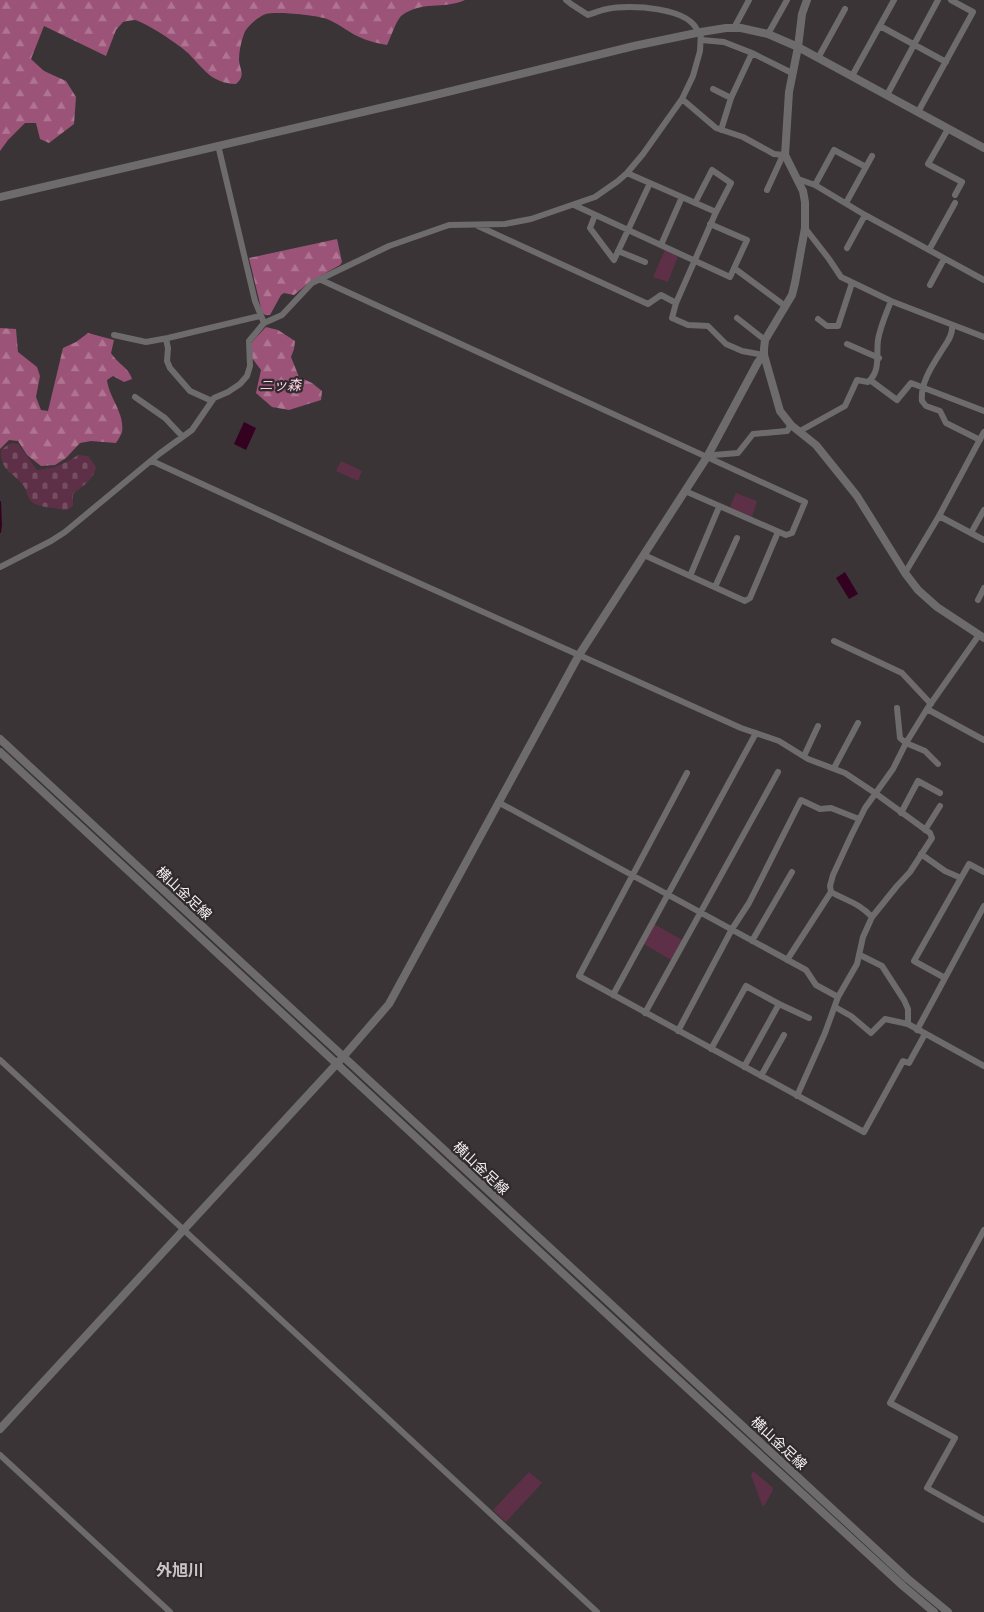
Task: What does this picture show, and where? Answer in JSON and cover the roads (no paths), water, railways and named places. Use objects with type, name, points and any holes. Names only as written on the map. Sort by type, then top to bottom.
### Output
[{"type":"street","points":[[0,567],[65,532],[159,454],[192,430],[214,398],[240,384],[247,376],[250,366],[249,341],[264,323],[282,316],[312,283],[389,246],[449,225],[505,224],[531,219],[574,205],[595,197],[627,173],[643,154],[682,99],[693,76],[700,51],[700,35],[686,18],[657,8],[626,6],[606,9],[588,15],[566,0]]},
{"type":"street","points":[[734,28],[749,0]]},
{"type":"street","points":[[768,34],[787,0]]},
{"type":"street","points":[[766,190],[784,155],[792,73],[798,47],[802,14],[807,0]]},
{"type":"street","points":[[852,76],[894,0]]},
{"type":"street","points":[[886,96],[938,0]]},
{"type":"street","points":[[918,112],[973,12],[951,0]]},
{"type":"street","points":[[818,58],[845,9]]},
{"type":"street","points":[[880,26],[946,62]]},
{"type":"street","points":[[0,197],[427,97],[634,46],[700,35],[726,28],[741,28],[768,34],[798,47],[984,148]]},
{"type":"street","points":[[700,35],[752,53],[792,73]]},
{"type":"street","points":[[721,130],[731,98],[752,53]]},
{"type":"street","points":[[713,89],[731,98]]},
{"type":"street","points":[[682,99],[716,128],[743,137],[774,154],[784,155]]},
{"type":"street","points":[[948,128],[928,164],[962,182],[955,195]]},
{"type":"street","points":[[218,145],[260,316],[264,323]]},
{"type":"street","points":[[815,185],[834,150],[866,167]]},
{"type":"street","points":[[784,155],[798,179],[805,202],[805,228],[792,295],[765,340],[764,355],[780,411],[791,425],[816,445],[857,496],[905,573],[918,590],[937,606],[981,636],[929,706],[906,742],[893,769],[875,793],[851,836],[830,886],[831,892],[787,960]]},
{"type":"street","points":[[846,203],[872,156]]},
{"type":"street","points":[[696,203],[712,170],[731,183],[694,260],[676,303],[672,318],[688,324],[708,326],[726,344],[742,352],[764,355]]},
{"type":"street","points":[[627,173],[716,212]]},
{"type":"street","points":[[798,179],[815,185],[865,215],[984,280]]},
{"type":"street","points":[[595,215],[590,228],[614,260],[650,183]]},
{"type":"street","points":[[661,244],[682,197]]},
{"type":"street","points":[[929,250],[955,203]]},
{"type":"street","points":[[574,205],[730,277],[747,240],[710,224]]},
{"type":"street","points":[[846,248],[865,215]]},
{"type":"street","points":[[476,225],[648,304],[661,295],[676,303]]},
{"type":"street","points":[[805,228],[841,277],[890,302],[984,337]]},
{"type":"street","points":[[618,251],[645,262]]},
{"type":"street","points":[[930,286],[944,259]]},
{"type":"street","points":[[734,268],[785,306]]},
{"type":"street","points":[[319,279],[708,455],[805,502],[792,533],[786,535],[685,491]]},
{"type":"street","points":[[818,319],[827,326],[838,326],[852,283]]},
{"type":"street","points":[[800,431],[845,406],[857,380],[868,382],[874,377],[879,358],[878,342],[890,302]]},
{"type":"street","points":[[114,335],[146,342],[260,316]]},
{"type":"street","points":[[737,318],[765,340]]},
{"type":"street","points":[[952,326],[948,340],[923,386],[922,401],[926,406],[940,411],[946,422],[980,440]]},
{"type":"street","points":[[166,338],[168,348],[167,360],[170,368],[190,391],[212,400]]},
{"type":"street","points":[[847,344],[879,358]]},
{"type":"street","points":[[0,1429],[343,1057],[389,1004],[579,655],[708,455],[758,362],[764,355]]},
{"type":"street","points":[[870,380],[897,400],[911,383],[984,411]]},
{"type":"street","points":[[135,397],[165,418],[182,436]]},
{"type":"street","points":[[708,455],[738,453],[754,434],[787,431],[791,425]]},
{"type":"street","points":[[905,573],[939,516],[984,432]]},
{"type":"street","points":[[152,461],[341,548],[741,728],[778,741],[804,756],[845,773],[930,834],[932,838],[910,872],[872,917],[863,938],[860,955],[853,972],[838,997],[825,1034],[797,1096]]},
{"type":"street","points":[[690,576],[719,507]]},
{"type":"street","points":[[971,533],[984,510]]},
{"type":"street","points":[[939,516],[984,540]]},
{"type":"street","points":[[644,555],[745,601],[750,598],[778,532]]},
{"type":"street","points":[[715,587],[737,538]]},
{"type":"street","points":[[978,600],[984,588]]},
{"type":"street","points":[[834,640],[902,673],[929,706],[984,740]]},
{"type":"street","points":[[897,708],[900,738],[925,751],[938,764]]},
{"type":"street","points":[[834,768],[858,723]]},
{"type":"street","points":[[804,756],[818,726]]},
{"type":"street","points":[[612,995],[756,733]]},
{"type":"street","name":"横山金足線","points":[[0,739],[894,1566],[948,1612]]},
{"type":"street","name":"横山金足線","points":[[0,752],[650,1354],[903,1586],[934,1612]]},
{"type":"street","points":[[645,1013],[778,772]]},
{"type":"street","points":[[687,773],[579,976],[864,1132],[903,1060],[909,1063],[925,1034]]},
{"type":"street","points":[[901,813],[918,781],[940,793]]},
{"type":"street","points":[[678,1031],[732,929],[749,903],[801,800],[820,809],[831,808],[860,819]]},
{"type":"street","points":[[498,802],[806,970],[816,985],[838,997]]},
{"type":"street","points":[[925,830],[940,806]]},
{"type":"street","points":[[921,854],[945,871],[961,878]]},
{"type":"street","points":[[945,978],[914,961],[969,864],[984,872]]},
{"type":"street","points":[[752,941],[792,872]]},
{"type":"street","points":[[831,892],[854,902],[866,910],[872,917]]},
{"type":"street","points":[[917,1030],[984,906]]},
{"type":"street","points":[[860,955],[882,966],[906,1005],[908,1024]]},
{"type":"street","points":[[712,1049],[746,986],[778,1004],[809,1018]]},
{"type":"street","points":[[744,1067],[778,1004]]},
{"type":"street","points":[[835,1007],[851,1016],[870,1033],[885,1019],[908,1024],[984,1066]]},
{"type":"street","points":[[761,1076],[784,1035]]},
{"type":"street","points":[[0,1060],[597,1612]]},
{"type":"street","points":[[984,1230],[890,1403],[955,1438],[927,1488],[984,1520]]},
{"type":"street","points":[[0,1455],[170,1612]]},
{"type":"waterway","points":[[0,502],[0,532]]},
{"type":"district","name":"外旭川","points":[[180,1570]]},
{"type":"park label","name":"ニッ森","points":[[280,385]]}]
